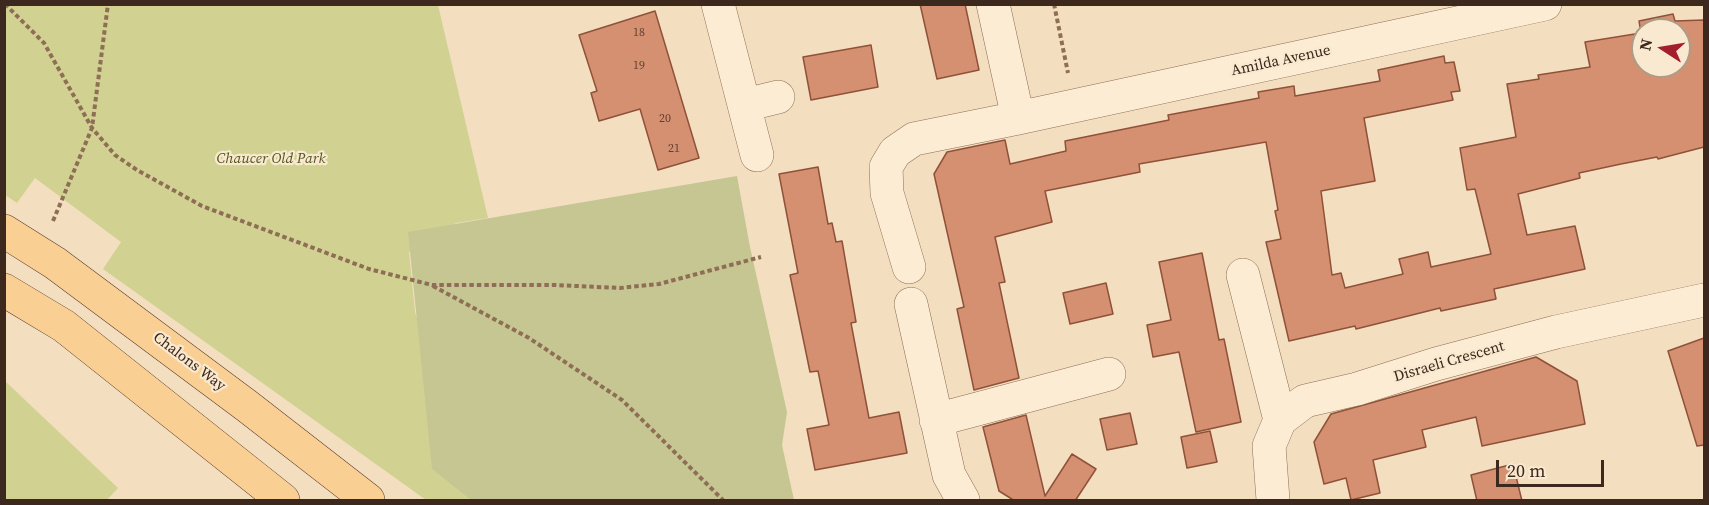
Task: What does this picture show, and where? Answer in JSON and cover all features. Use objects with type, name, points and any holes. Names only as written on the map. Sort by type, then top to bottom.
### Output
[{"type":"main road","name":"Chalons Way","points":[[4,231],[56,263],[247,406],[368,501]]},
{"type":"main road","points":[[4,290],[64,326],[283,501]]},
{"type":"street","points":[[718,4],[757,155]]},
{"type":"street","points":[[993,4],[1018,118]]},
{"type":"street","name":"Amilda Avenue","points":[[909,267],[887,193],[886,167],[895,152],[914,139],[1545,4]]},
{"type":"street","points":[[745,105],[778,97]]},
{"type":"street","points":[[1243,275],[1280,420],[1269,446],[1273,501]]},
{"type":"street","name":"Disraeli Crescent","points":[[1280,420],[1305,401],[1357,389],[1436,364],[1556,332],[1704,300]]},
{"type":"street","points":[[911,304],[950,475],[963,501]]},
{"type":"street","points":[[935,417],[1109,374]]},
{"type":"path","points":[[5,4],[44,43],[92,128],[115,155],[137,170],[202,206],[369,269],[432,285],[555,285],[620,288],[659,284],[761,257]]},
{"type":"path","points":[[53,221],[92,128],[108,4]]},
{"type":"path","points":[[1054,4],[1074,106]]},
{"type":"path","points":[[432,285],[529,338],[622,400],[723,501]]},
{"type":"green space","name":"Chaucer Old Park","points":[[4,5],[438,5],[488,218],[456,223],[409,252],[415,312],[477,500],[426,500],[103,269],[121,242],[35,178],[17,203],[5,195]]},
{"type":"green space","points":[[737,176],[750,247],[787,412],[782,445],[794,500],[471,500],[432,469],[408,232]]},
{"type":"green space","points":[[5,381],[118,488],[107,500],[5,500]]},
{"type":"building","points":[[920,4],[965,4],[979,70],[937,79]]},
{"type":"building","points":[[655,11],[699,158],[658,170],[640,109],[599,121],[591,93],[597,91],[579,35]]},
{"type":"building","points":[[1673,14],[1674,18],[1654,18]]},
{"type":"building","points":[[1691,20],[1704,20],[1704,147],[1658,159],[1657,157],[1579,173],[1580,178],[1518,194],[1527,235],[1575,226],[1585,269],[1494,289],[1496,299],[1441,311],[1440,308],[1356,329],[1355,326],[1289,341],[1266,242],[1281,239],[1266,142],[1139,164],[1140,172],[1045,191],[1052,222],[995,237],[1005,282],[999,283],[1019,378],[974,390],[957,309],[964,307],[934,174],[947,152],[1005,140],[1010,164],[1066,151],[1065,141],[1169,120],[1168,115],[1259,98],[1258,92],[1294,86],[1295,96],[1380,81],[1378,70],[1444,56],[1445,63],[1454,62],[1460,91],[1451,92],[1453,100],[1364,118],[1375,181],[1321,191],[1332,275],[1341,273],[1345,288],[1403,274],[1399,259],[1428,252],[1431,267],[1491,254],[1475,189],[1467,190],[1460,148],[1516,137],[1507,84],[1539,79],[1538,75],[1590,67],[1585,42],[1631,35],[1631,78],[1691,78]]},
{"type":"building","points":[[871,45],[878,87],[811,100],[803,57]]},
{"type":"building","points":[[818,167],[828,224],[832,223],[836,242],[842,241],[856,322],[851,323],[869,418],[899,412],[907,453],[815,470],[807,429],[829,425],[818,371],[810,372],[790,275],[798,273],[779,174]]},
{"type":"building","points":[[1202,253],[1219,340],[1224,339],[1241,422],[1196,432],[1179,352],[1153,357],[1147,325],[1171,320],[1159,262]]},
{"type":"building","points":[[1106,283],[1113,314],[1070,324],[1063,293]]},
{"type":"building","points":[[1704,338],[1704,445],[1697,446],[1668,351]]},
{"type":"building","points":[[1536,357],[1577,381],[1585,424],[1482,446],[1476,417],[1422,430],[1426,447],[1373,460],[1380,493],[1351,500],[1346,478],[1324,484],[1314,442],[1331,414]]},
{"type":"building","points":[[1130,413],[1137,444],[1107,450],[1100,419]]},
{"type":"building","points":[[1026,415],[1045,496],[1072,454],[1096,469],[1075,501],[1015,501],[999,491],[983,427]]},
{"type":"building","points":[[1210,431],[1217,462],[1187,468],[1181,437]]},
{"type":"building","points":[[1513,464],[1522,501],[1477,501],[1471,475]]}]
